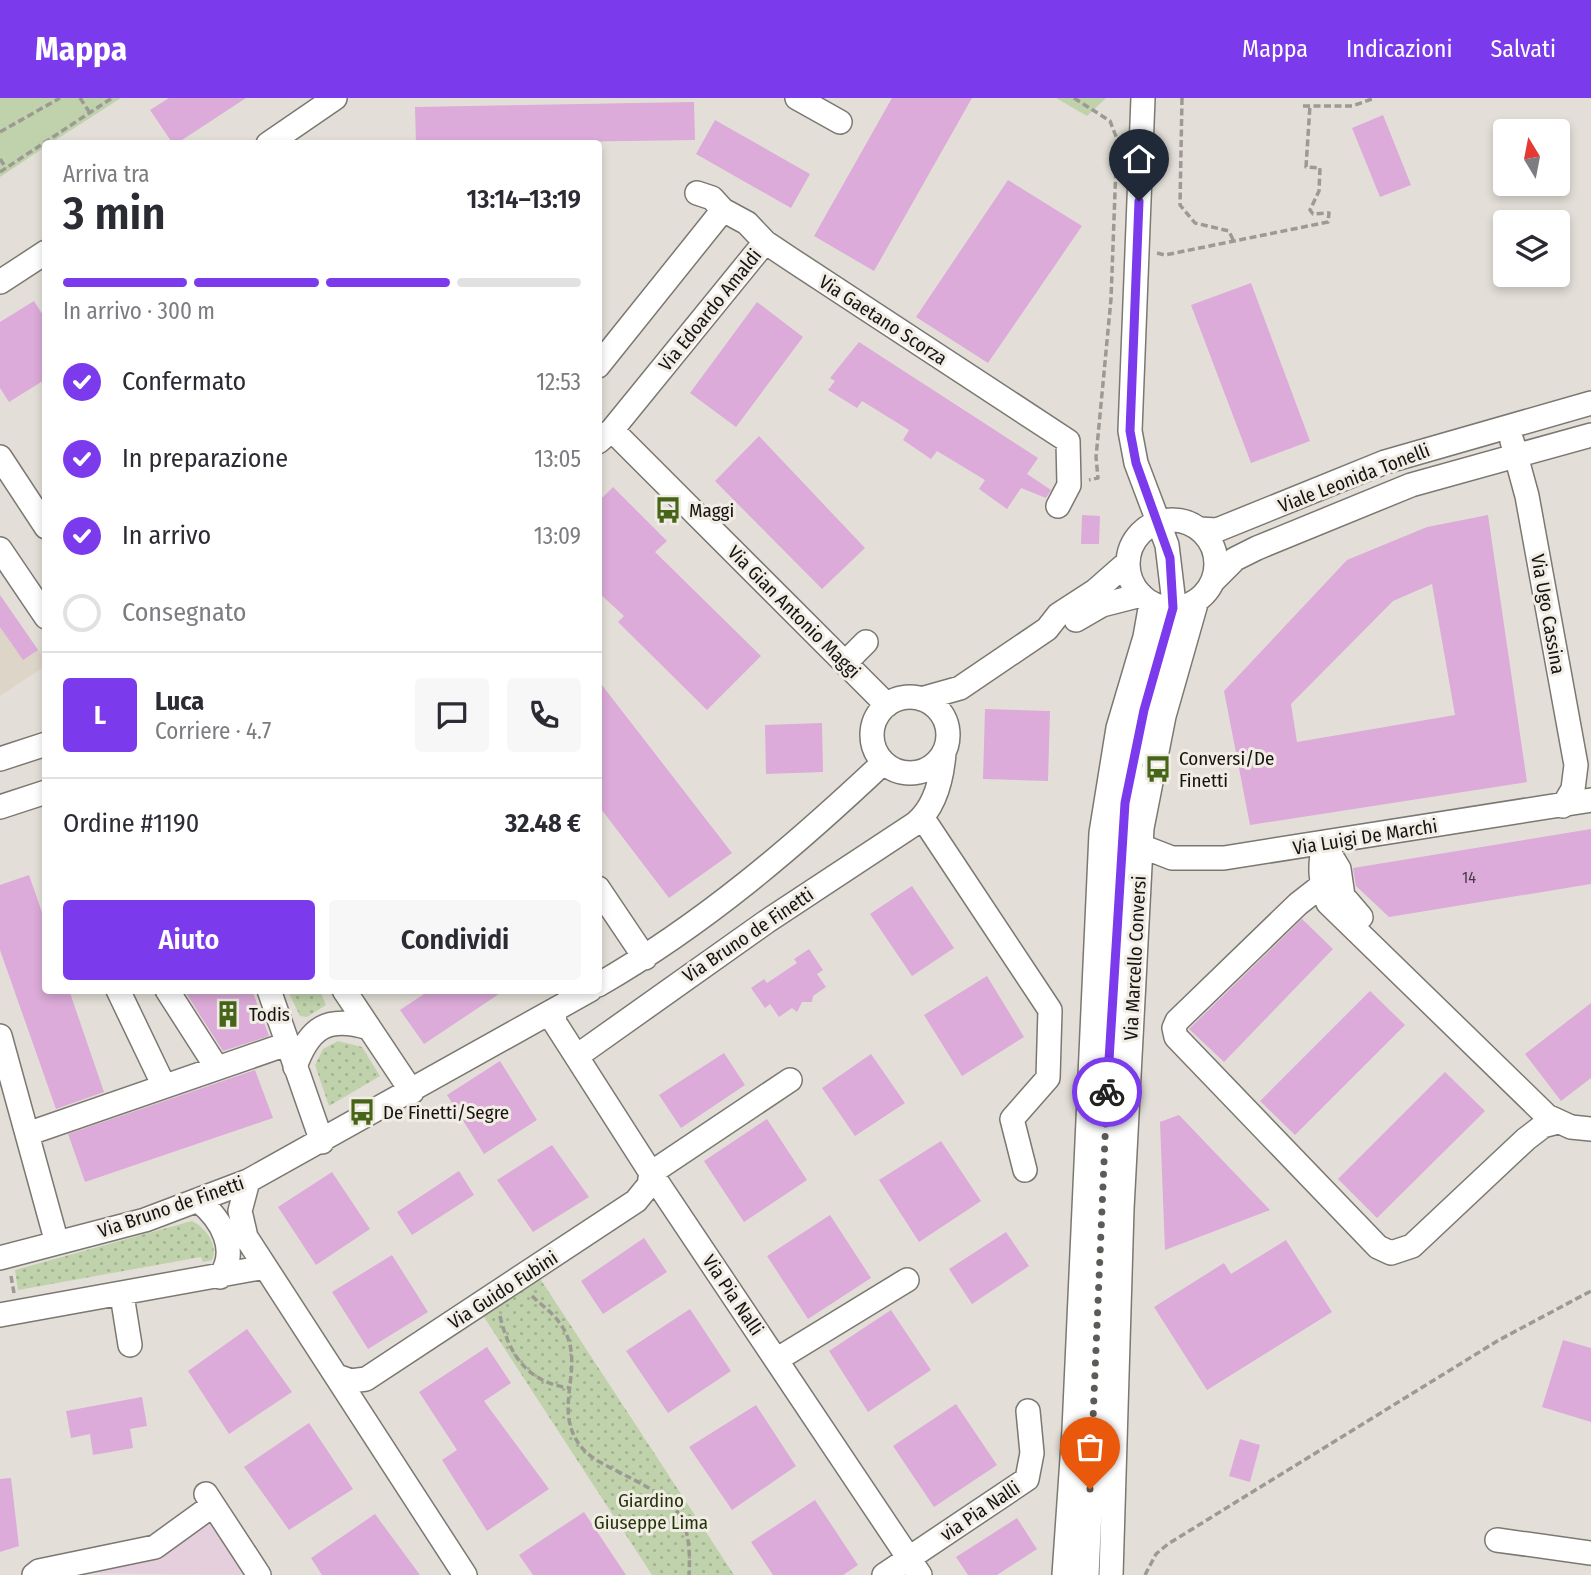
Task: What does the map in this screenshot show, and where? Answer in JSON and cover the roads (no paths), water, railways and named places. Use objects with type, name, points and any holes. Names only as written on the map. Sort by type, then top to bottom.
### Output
[{"type":"street","points":[[274,140],[335,98]]},
{"type":"street","points":[[797,98],[840,122]]},
{"type":"street","points":[[1064,1575],[1074,1430],[1101,833],[1118,728],[1170,558],[1136,463],[1129,416],[1143,98]]},
{"type":"street","name":"Via Edoardo Amaldi","points":[[605,436],[765,242],[747,223],[723,210],[712,198],[698,193]]},
{"type":"street","points":[[602,361],[723,210]]},
{"type":"street","name":"Via Gaetano Scorza","points":[[765,242],[1068,440],[1069,485],[1058,506]]},
{"type":"street","points":[[0,282],[42,255]]},
{"type":"street","name":"Viale Leonida Tonelli","points":[[1199,529],[1217,530],[1385,462],[1591,403]]},
{"type":"street","name":"Via Ugo Cassina","points":[[1521,422],[1512,438],[1514,456],[1527,496],[1576,765],[1573,789],[1563,806]]},
{"type":"street","name":"Viale Leonida Tonelli","points":[[1197,600],[1234,559],[1268,543],[1411,485],[1591,435]]},
{"type":"street","name":"Via Gian Antonio Maggi","points":[[605,436],[665,486],[887,705]]},
{"type":"street","points":[[2,466],[42,521]]},
{"type":"street","points":[[1155,602],[1133,586],[1128,562],[1136,537],[1158,522],[1181,521],[1199,529],[1214,552],[1213,581]]},
{"type":"street","points":[[0,548],[42,611]]},
{"type":"street","name":"Via Bruno de Finetti","points":[[887,705],[903,698],[921,699],[960,688],[1049,627],[1058,615],[1095,591],[1128,562]]},
{"type":"street","name":"Via Bruno de Finetti","points":[[1049,627],[1071,623],[1102,605],[1197,600]]},
{"type":"street","name":"Via Marcello Conversi","points":[[1111,1575],[1120,1264],[1141,846],[1159,736],[1197,600]]},
{"type":"street","name":"Via Marcello Conversi","points":[[1087,1575],[1121,838],[1155,602]]},
{"type":"street","points":[[846,662],[866,642]]},
{"type":"street","name":"Via Bruno de Finetti","points":[[577,1055],[766,922],[922,817],[940,783],[947,742],[944,719],[960,688]]},
{"type":"street","points":[[921,699],[935,706],[944,719]]},
{"type":"street","points":[[887,705],[879,713],[872,733],[877,754],[883,763],[904,773],[916,773],[927,769],[944,753]]},
{"type":"street","points":[[0,759],[42,745]]},
{"type":"street","name":"Via Bruno de Finetti","points":[[602,983],[645,958],[735,894],[883,763]]},
{"type":"street","points":[[0,807],[42,793]]},
{"type":"street","name":"Via Luigi De Marchi","points":[[1141,846],[1172,858],[1224,858],[1591,800]]},
{"type":"street","points":[[922,817],[1050,1010],[1048,1078],[1040,1083],[1012,1119],[1026,1170]]},
{"type":"street","points":[[1324,844],[1320,864],[1321,886],[1328,903],[1547,1116],[1558,1122],[1591,1129]]},
{"type":"street","points":[[1324,844],[1339,869],[1343,896],[1356,912],[1558,1122]]},
{"type":"street","points":[[1321,886],[1298,904],[1197,1001],[1177,1021],[1174,1028],[1176,1037],[1378,1247],[1391,1253],[1412,1247],[1526,1139],[1543,1126],[1558,1122]]},
{"type":"street","points":[[602,894],[645,958]]},
{"type":"street","points":[[120,994],[164,1086]]},
{"type":"street","points":[[170,994],[218,1068]]},
{"type":"street","points":[[270,994],[322,1142]]},
{"type":"street","points":[[347,994],[412,1092]]},
{"type":"street","name":"Via Bruno de Finetti","points":[[5,1263],[57,1243],[145,1220],[248,1181],[412,1092],[583,994]]},
{"type":"street","name":"Via Pia Nalli","points":[[554,1011],[555,1023],[651,1173],[915,1567]]},
{"type":"street","points":[[295,1067],[307,1041],[321,1027],[343,1022],[369,1028]]},
{"type":"street","points":[[0,1036],[57,1243]]},
{"type":"street","points":[[27,1134],[287,1044]]},
{"type":"street","points":[[651,1173],[790,1080]]},
{"type":"street","name":"Via Guido Fubini","points":[[337,1376],[351,1381],[366,1379],[476,1309],[636,1201],[649,1185],[651,1173]]},
{"type":"street","points":[[248,1181],[240,1204],[240,1219],[246,1237],[465,1575]]},
{"type":"street","points":[[199,1201],[216,1218],[226,1240],[228,1262],[220,1277]]},
{"type":"street","points":[[0,1315],[122,1296],[265,1267]]},
{"type":"street","points":[[776,1360],[907,1280]]},
{"type":"street","points":[[122,1296],[130,1345]]},
{"type":"street","name":"via Pia Nalli","points":[[915,1567],[1027,1479],[1032,1452],[1028,1411]]},
{"type":"street","points":[[34,1575],[39,1571],[155,1546],[210,1499],[259,1575]]},
{"type":"street","points":[[1497,1540],[1591,1553]]},
{"type":"street","points":[[884,1575],[915,1567]]},
{"type":"place","name":"Maggi","points":[[668,510]]},
{"type":"place","name":"Conversi/De Finetti","points":[[1158,769]]},
{"type":"place","name":"Todis","points":[[228,1014]]},
{"type":"place","name":"De Finetti/Segre","points":[[362,1112]]},
{"type":"park label","name":"Giardino Giuseppe Lima","points":[[651,1511]]}]
